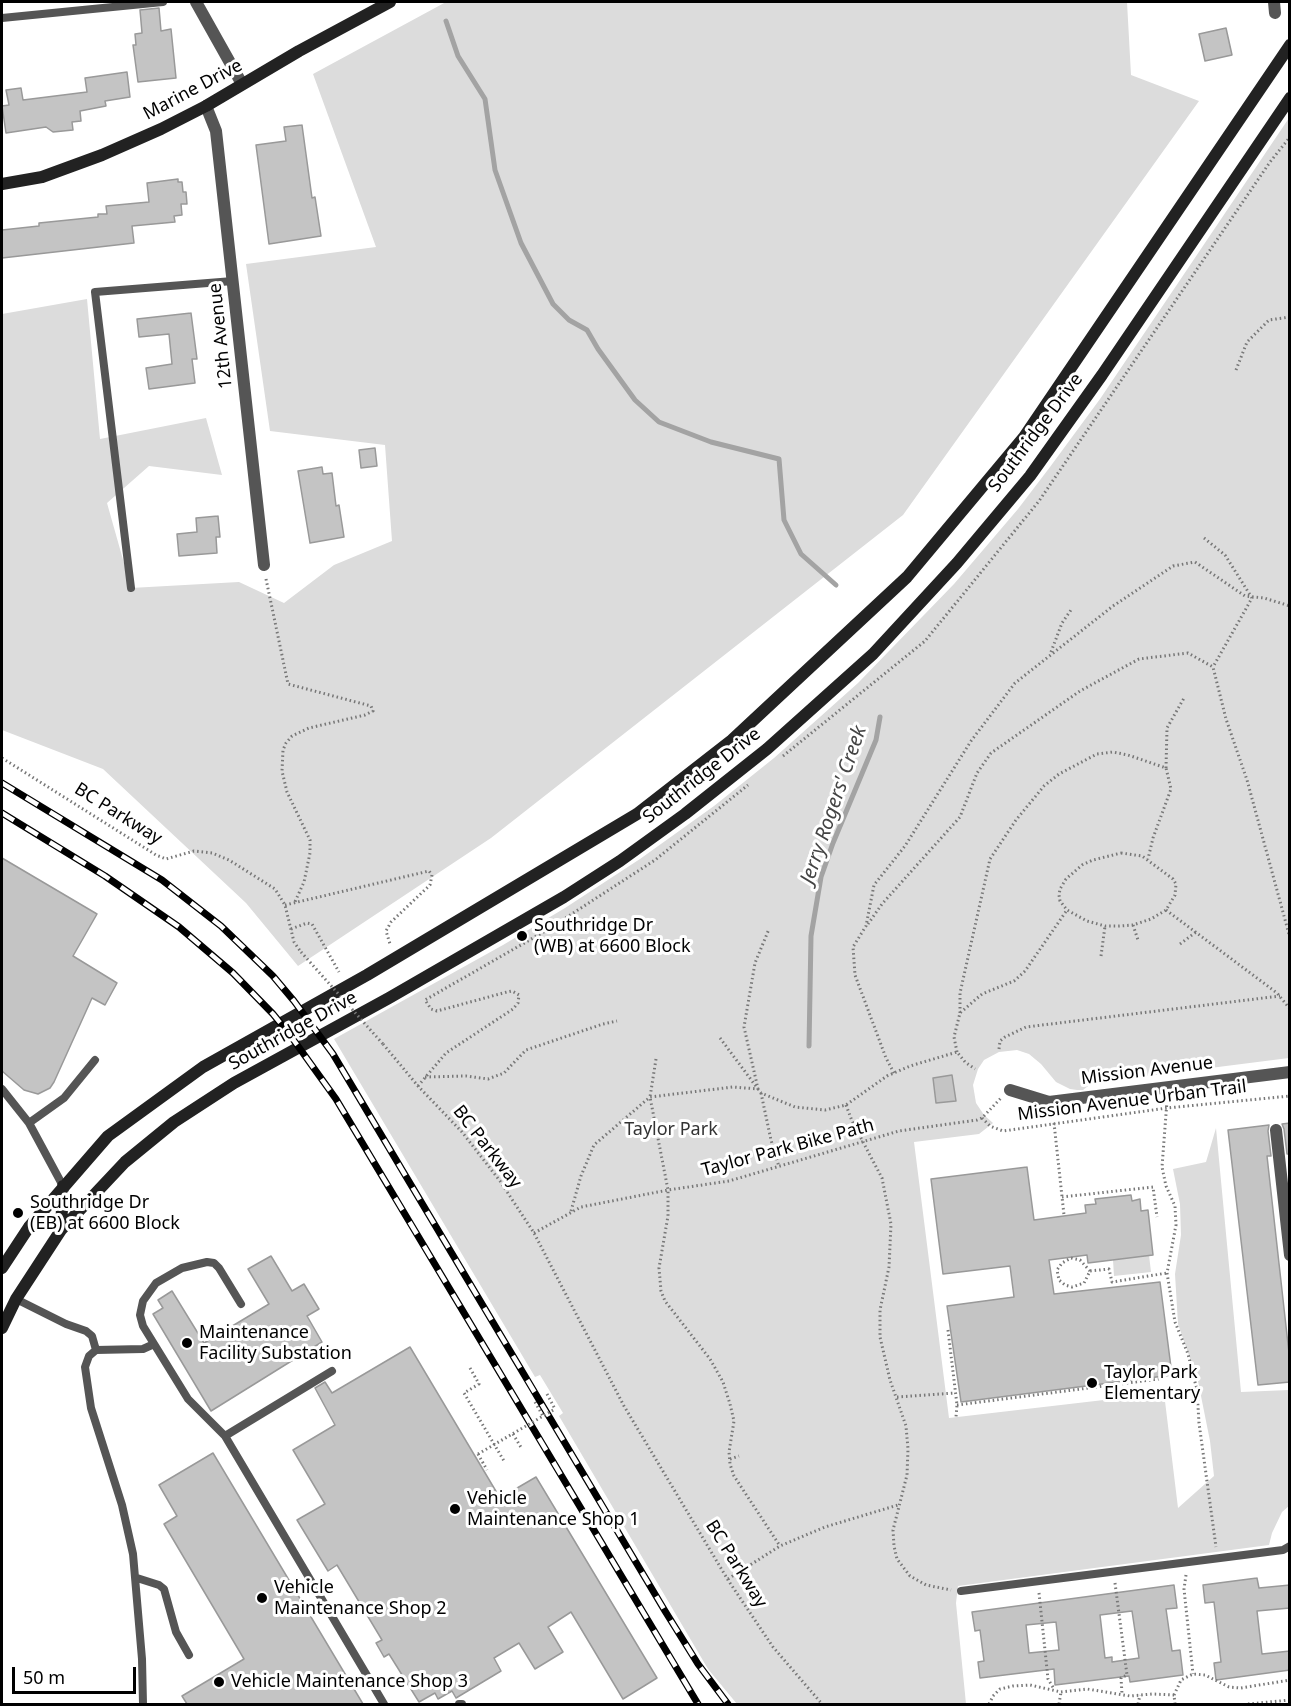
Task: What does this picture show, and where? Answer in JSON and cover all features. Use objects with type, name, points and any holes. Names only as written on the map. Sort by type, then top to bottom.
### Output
[{"type":"main road","name":"Marine Drive","points":[[2,184],[42,177],[102,155],[161,129],[390,2]]},
{"type":"main road","name":"Southridge Drive","points":[[2,1268],[28,1227],[108,1136],[203,1067],[377,969],[637,814],[732,741],[907,577],[1024,437],[1290,45]]},
{"type":"main road","name":"Southridge Drive","points":[[2,1328],[16,1299],[61,1230],[125,1162],[174,1122],[234,1083],[389,998],[564,897],[620,861],[685,814],[767,749],[873,654],[957,563],[1030,476],[1102,375],[1290,98]]},
{"type":"main road","points":[[61,1230],[63,1186]]},
{"type":"street","points":[[196,2],[242,84]]},
{"type":"street","name":"12th Avenue","points":[[206,106],[215,126],[264,565]]},
{"type":"street","name":"Mission Avenue","points":[[1010,1090],[1049,1102],[1290,1072]]},
{"type":"street","points":[[1276,1130],[1284,1166],[1290,1255]]},
{"type":"lane","points":[[2,18],[163,2]]},
{"type":"lane","points":[[131,588],[95,292],[233,281]]},
{"type":"lane","points":[[29,1123],[64,1098],[95,1060]]},
{"type":"lane","points":[[2,1089],[29,1123],[63,1186]]},
{"type":"lane","points":[[241,1304],[219,1268],[214,1263],[207,1262],[182,1268],[156,1283],[141,1306],[141,1321],[188,1399],[225,1436],[384,1704]]},
{"type":"lane","points":[[16,1299],[66,1324],[86,1331],[92,1336],[96,1350]]},
{"type":"lane","points":[[143,1704],[137,1578],[122,1506],[90,1408],[85,1367],[89,1356],[96,1350],[143,1349],[154,1344]]},
{"type":"lane","points":[[225,1436],[332,1371]]},
{"type":"lane","points":[[961,1591],[1283,1550],[1290,1546]]},
{"type":"lane","points":[[137,1578],[159,1585],[164,1589],[176,1632],[189,1655]]},
{"type":"path","points":[[1236,370],[1247,342],[1260,329],[1269,321],[1290,317]]},
{"type":"path","points":[[1204,538],[1225,555],[1252,598]]},
{"type":"path","points":[[866,926],[874,885],[905,846],[971,741],[1015,683],[1113,606],[1173,566],[1195,562],[1245,596],[1264,598],[1290,606]]},
{"type":"path","points":[[264,565],[288,684],[371,706],[373,711],[365,715],[309,728],[292,736],[286,743],[282,771],[287,792],[310,840],[310,853],[304,882],[294,904]]},
{"type":"path","points":[[1252,598],[1213,667],[1226,719],[1247,780],[1290,938]]},
{"type":"path","points":[[1050,654],[1062,623],[1071,610]]},
{"type":"path","points":[[894,1073],[886,1058],[855,975],[853,947],[882,904],[960,817],[977,773],[991,753],[1080,691],[1139,659],[1188,653],[1213,667]]},
{"type":"path","points":[[1148,859],[1170,789],[1166,768],[1167,728],[1184,698]]},
{"type":"path","points":[[975,1068],[965,1062],[957,1052],[954,1037],[960,1013],[960,993],[990,859],[1044,786],[1059,774],[1097,754],[1113,752],[1128,755],[1166,768]]},
{"type":"path","name":"BC Parkway","points":[[2,758],[156,855],[166,859],[194,851],[212,853],[229,860],[275,889],[285,905],[294,942],[301,952],[418,1086],[462,1132],[500,1181],[534,1233],[624,1406],[728,1580],[773,1647],[822,1704]]},
{"type":"path","points":[[1136,854],[1148,859],[1169,875],[1176,884],[1175,894],[1166,910],[1151,918],[1133,925],[1105,926],[1087,921],[1067,910],[1060,901],[1060,889],[1066,879],[1082,866],[1107,855],[1136,854]]},
{"type":"path","points":[[285,905],[429,871],[432,875],[430,885],[391,922],[386,931],[390,944]]},
{"type":"path","points":[[960,1013],[982,994],[1014,981],[1025,971],[1067,910]]},
{"type":"path","points":[[1166,910],[1280,996],[1290,1009]]},
{"type":"path","points":[[291,929],[308,923],[312,924],[339,972]]},
{"type":"path","points":[[1133,925],[1138,940]]},
{"type":"path","points":[[1101,956],[1105,926]]},
{"type":"path","points":[[758,1089],[744,1027],[755,963],[770,929]]},
{"type":"path","points":[[1180,944],[1196,932]]},
{"type":"path","points":[[999,1049],[1000,1041],[1005,1037],[1026,1028],[1280,996]]},
{"type":"path","points":[[424,1077],[466,1076],[488,1079],[504,1073],[526,1050],[617,1021]]},
{"type":"path","points":[[720,1038],[761,1093],[771,1140],[780,1168]]},
{"type":"path","points":[[761,1093],[795,1107],[825,1110],[846,1105],[894,1073],[957,1052]]},
{"type":"path","points":[[656,1059],[650,1097],[668,1190],[668,1216],[659,1268],[661,1290],[665,1300],[710,1359],[723,1382],[734,1421],[730,1459],[735,1476],[780,1546]]},
{"type":"path","points":[[571,1211],[581,1176],[594,1144],[650,1097],[733,1087],[758,1089]]},
{"type":"path","points":[[1166,1087],[1167,1108],[1162,1167],[1166,1186],[1175,1206],[1176,1225],[1167,1273],[1175,1322],[1188,1354],[1197,1390],[1199,1423],[1218,1558]]},
{"type":"path","points":[[982,1118],[1010,1090]]},
{"type":"path","name":"Mission Avenue Urban Trail","points":[[982,1118],[990,1126],[1003,1131],[1167,1108],[1290,1096]]},
{"type":"path","points":[[846,1105],[882,1178],[891,1224],[889,1267],[880,1310],[880,1337],[890,1380],[906,1426],[908,1449],[907,1474],[893,1530],[897,1559],[910,1576],[926,1585],[961,1591]]},
{"type":"path","name":"Taylor Park Bike Path","points":[[534,1233],[581,1207],[729,1181],[780,1168],[899,1131],[982,1118]]},
{"type":"path","points":[[1054,1123],[1064,1215]]},
{"type":"path","points":[[1062,1197],[1154,1187],[1157,1217]]},
{"type":"path","points":[[1071,1258],[1080,1260],[1090,1271],[1084,1283],[1072,1287],[1065,1286],[1059,1280],[1057,1270],[1062,1263],[1071,1258]]},
{"type":"path","points":[[1090,1271],[1109,1269],[1112,1282],[1167,1273]]},
{"type":"path","points":[[948,1330],[957,1405],[956,1417]]},
{"type":"path","points":[[470,1368],[479,1384],[464,1393],[504,1461]]},
{"type":"path","points":[[957,1405],[1166,1378]]},
{"type":"path","points":[[897,1397],[955,1393]]},
{"type":"path","points":[[487,1470],[478,1454],[555,1409],[547,1394]]},
{"type":"path","points":[[535,1402],[543,1416]]},
{"type":"path","points":[[513,1434],[522,1449]]},
{"type":"path","points":[[730,1459],[739,1456]]},
{"type":"path","points":[[728,1580],[780,1546],[825,1527],[898,1505]]},
{"type":"path","points":[[1184,1563],[1187,1577],[1184,1589],[1193,1674]]},
{"type":"path","points":[[1114,1573],[1127,1675],[1121,1678],[1122,1694]]},
{"type":"path","points":[[1037,1582],[1048,1679],[1054,1690]]},
{"type":"path","points":[[1175,1704],[1174,1695],[1181,1680],[1193,1674],[1205,1675],[1229,1687],[1241,1688],[1290,1680]]},
{"type":"path","points":[[989,1704],[1000,1689],[1008,1687],[1029,1686],[1061,1692],[1087,1689],[1122,1694],[1174,1695]]},
{"type":"path","points":[[1059,1704],[1061,1692]]},
{"type":"path","points":[[1138,1704],[1140,1695]]},
{"type":"path","points":[[1248,1704],[1290,1700]]},
{"type":"green space","points":[[446,2],[1127,2],[1131,75],[1199,101],[903,515],[491,838],[298,966],[246,903],[103,769],[2,730],[2,314],[87,299],[100,439],[206,418],[222,475],[149,466],[107,503],[131,588],[239,582],[284,603],[334,565],[392,541],[385,445],[270,431],[246,264],[376,247],[313,74]]},
{"type":"green space","name":"Taylor Park","points":[[1289,118],[1289,1058],[1092,1083],[1083,1090],[1077,1090],[1056,1082],[1029,1054],[1017,1050],[999,1052],[984,1060],[978,1069],[973,1085],[976,1103],[993,1123],[979,1134],[914,1142],[949,1418],[1164,1393],[1178,1508],[1214,1476],[1210,1441],[1198,1381],[1178,1324],[1175,1274],[1181,1235],[1180,1204],[1173,1169],[1206,1162],[1216,1128],[1241,1392],[1289,1390],[1289,1506],[1282,1512],[1269,1545],[958,1586],[956,1603],[966,1704],[737,1704],[708,1669],[559,1416],[563,1413],[540,1375],[535,1377],[334,1039],[503,945],[640,859],[714,806],[774,758],[858,683],[954,584],[1018,509],[1100,399]]},
{"type":"green space","points":[[1149,1255],[1151,1272],[1114,1276],[1113,1260]]},
{"type":"building","points":[[159,8],[161,31],[171,29],[176,78],[138,82],[133,45],[136,45],[135,34],[142,33],[140,10]]},
{"type":"building","points":[[1226,28],[1232,55],[1205,61],[1199,34]]},
{"type":"building","points":[[127,72],[130,97],[105,101],[106,106],[80,111],[81,121],[72,122],[73,130],[53,132],[46,127],[6,133],[2,106],[9,105],[6,90],[21,88],[23,100],[87,92],[85,78]]},
{"type":"building","points":[[302,125],[312,198],[315,197],[321,236],[269,244],[256,145],[286,141],[284,127]]},
{"type":"building","points":[[178,179],[178,182],[182,182],[183,192],[186,192],[187,204],[181,204],[182,215],[174,216],[175,222],[132,226],[134,243],[2,258],[2,230],[39,226],[39,223],[98,217],[98,214],[107,214],[106,206],[149,202],[147,183]]},
{"type":"building","points":[[191,313],[197,359],[192,359],[195,383],[149,389],[146,368],[172,364],[169,334],[139,337],[137,319]]},
{"type":"building","points":[[375,448],[377,466],[361,468],[359,450]]},
{"type":"building","points":[[322,467],[323,474],[332,473],[336,506],[339,505],[344,537],[310,543],[298,471]]},
{"type":"building","points":[[218,516],[220,537],[216,537],[217,553],[179,556],[177,534],[197,532],[196,518]]},
{"type":"building","points":[[2,858],[97,914],[73,956],[117,983],[105,1005],[92,998],[54,1082],[50,1088],[38,1094],[24,1090],[2,1071]]},
{"type":"building","points":[[952,1075],[956,1101],[936,1103],[933,1078]]},
{"type":"building","points":[[1290,1123],[1290,1154],[1287,1154],[1282,1124]]},
{"type":"building","points":[[1269,1125],[1271,1156],[1267,1156],[1290,1362],[1290,1382],[1258,1385],[1228,1130]]},
{"type":"building","points":[[1027,1167],[1034,1220],[1086,1213],[1085,1205],[1096,1204],[1095,1199],[1131,1195],[1132,1201],[1140,1199],[1141,1211],[1148,1210],[1153,1255],[1088,1263],[1087,1255],[1049,1260],[1054,1294],[1160,1282],[1172,1375],[961,1402],[947,1306],[1014,1297],[1010,1266],[943,1274],[931,1179]]},
{"type":"building","points":[[271,1256],[292,1291],[304,1284],[319,1309],[307,1316],[322,1342],[211,1411],[153,1314],[163,1308],[158,1300],[172,1291],[204,1343],[269,1304],[248,1269]]},
{"type":"building","points":[[410,1347],[500,1498],[536,1477],[657,1678],[623,1699],[571,1612],[548,1627],[563,1652],[535,1669],[519,1643],[494,1658],[501,1671],[456,1698],[452,1691],[438,1699],[435,1693],[419,1702],[389,1654],[384,1657],[376,1643],[382,1640],[337,1565],[328,1571],[297,1520],[325,1504],[293,1450],[335,1425],[315,1388],[325,1382],[332,1393]]},
{"type":"building","name":"Vehicle Maintenance Shop 2","points":[[213,1453],[363,1704],[187,1704],[182,1696],[244,1659],[164,1524],[177,1516],[159,1485]]},
{"type":"building","points":[[1257,1578],[1259,1588],[1290,1585],[1290,1608],[1257,1611],[1262,1654],[1290,1651],[1290,1670],[1216,1680],[1214,1663],[1221,1662],[1214,1602],[1205,1603],[1203,1585]]},
{"type":"building","points":[[1174,1585],[1177,1608],[1166,1609],[1172,1651],[1180,1650],[1183,1675],[1130,1682],[1129,1676],[1055,1685],[1054,1669],[980,1678],[978,1662],[984,1661],[980,1630],[975,1631],[972,1612]],"holes":[[[1132,1611],[1139,1658],[1112,1662],[1112,1657],[1105,1658],[1100,1615]],[[1056,1622],[1059,1650],[1029,1653],[1026,1625]]]},
{"type":"waterway","name":"Jerry Rogers' Creek","points":[[446,21],[458,56],[485,99],[495,170],[521,243],[553,304],[569,320],[587,330],[635,400],[659,422],[711,442],[779,459],[784,520],[801,554],[836,585]]},
{"type":"waterway","name":"Jerry Rogers' Creek","points":[[809,1046],[811,936],[821,877],[876,740],[880,717]]},
{"type":"railway","points":[[2,783],[162,880],[221,926],[273,976],[294,1001],[333,1054],[665,1611],[698,1664],[728,1704]]},
{"type":"railway","points":[[2,813],[105,876],[179,927],[233,973],[290,1035],[336,1099],[698,1704]]},
{"type":"place","name":"Southridge Dr (WB) at 6600 Block","points":[[522,936]]},
{"type":"place","name":"Southridge Dr (EB) at 6600 Block","points":[[18,1213]]},
{"type":"place","name":"Maintenance Facility Substation","points":[[187,1343]]},
{"type":"place","name":"Taylor Park Elementary","points":[[1092,1383]]},
{"type":"place","name":"Vehicle Maintenance Shop 1","points":[[455,1509]]},
{"type":"place","name":"Vehicle Maintenance Shop 2","points":[[262,1598]]},
{"type":"place","name":"Vehicle Maintenance Shop 3","points":[[219,1682]]}]
